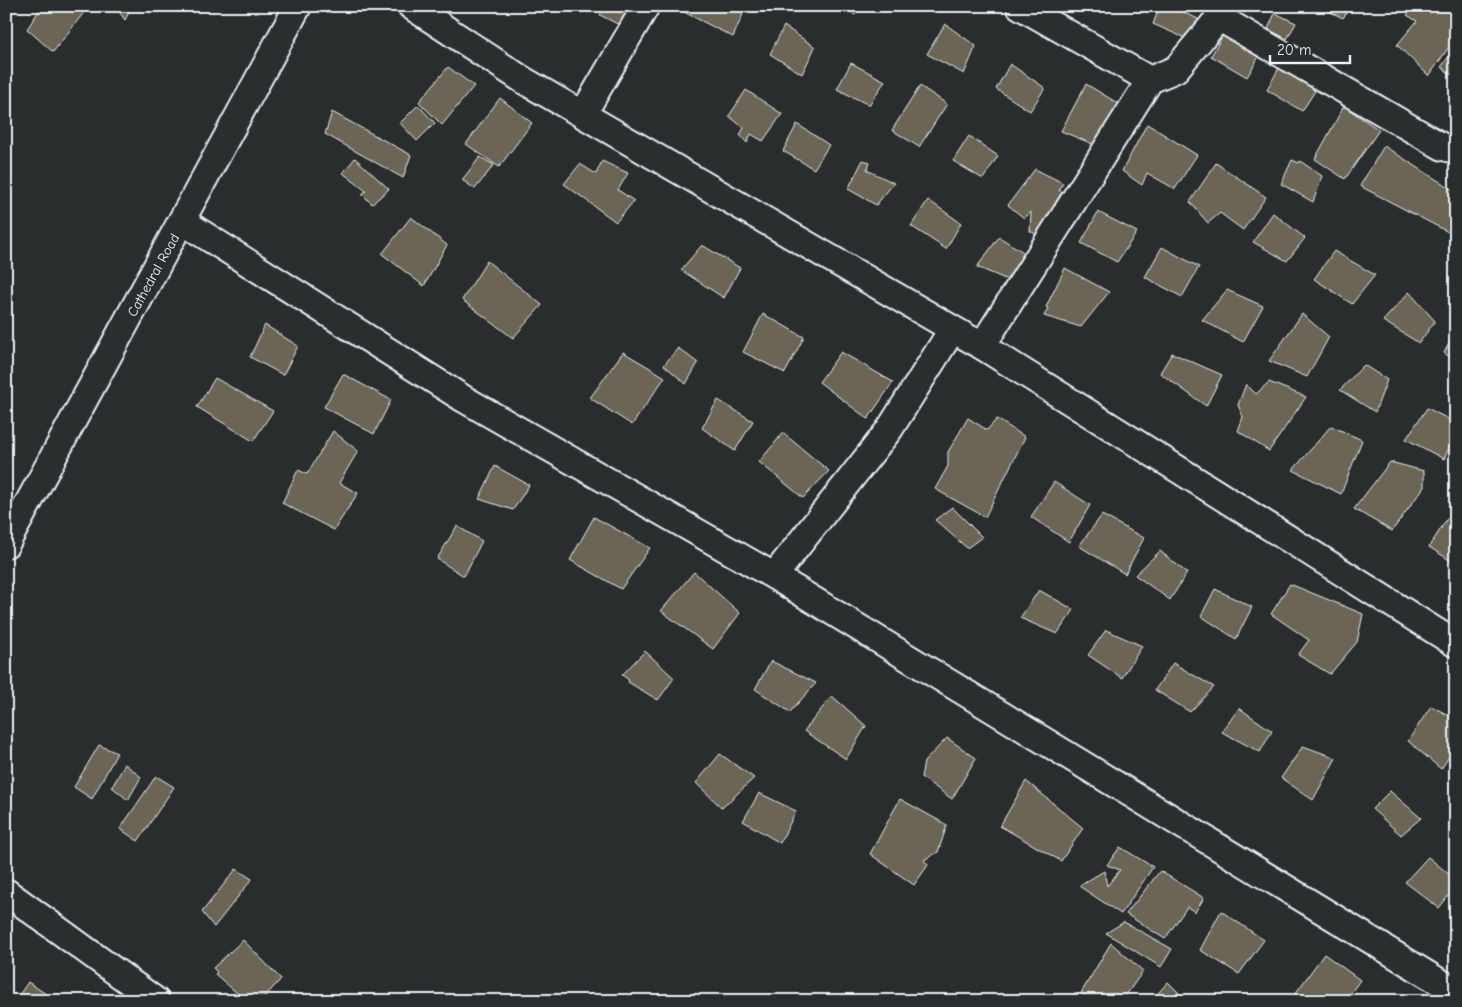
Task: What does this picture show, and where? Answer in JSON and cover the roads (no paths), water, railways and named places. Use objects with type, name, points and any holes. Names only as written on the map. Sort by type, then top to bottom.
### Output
[{"type":"street","name":"Cathedral Road","points":[[6,544],[298,6]]},
{"type":"street","points":[[411,6],[523,80],[982,346],[1456,644]]},
{"type":"street","points":[[583,114],[646,6]]},
{"type":"street","points":[[1020,6],[1150,80]]},
{"type":"street","points":[[982,346],[1150,80],[1176,69],[1216,21],[1223,20],[1443,147],[1456,150]]},
{"type":"street","points":[[182,221],[464,399],[774,576],[1456,992]]},
{"type":"street","points":[[774,576],[889,430],[952,330]]},
{"type":"street","points":[[6,892],[156,1001]]}]
